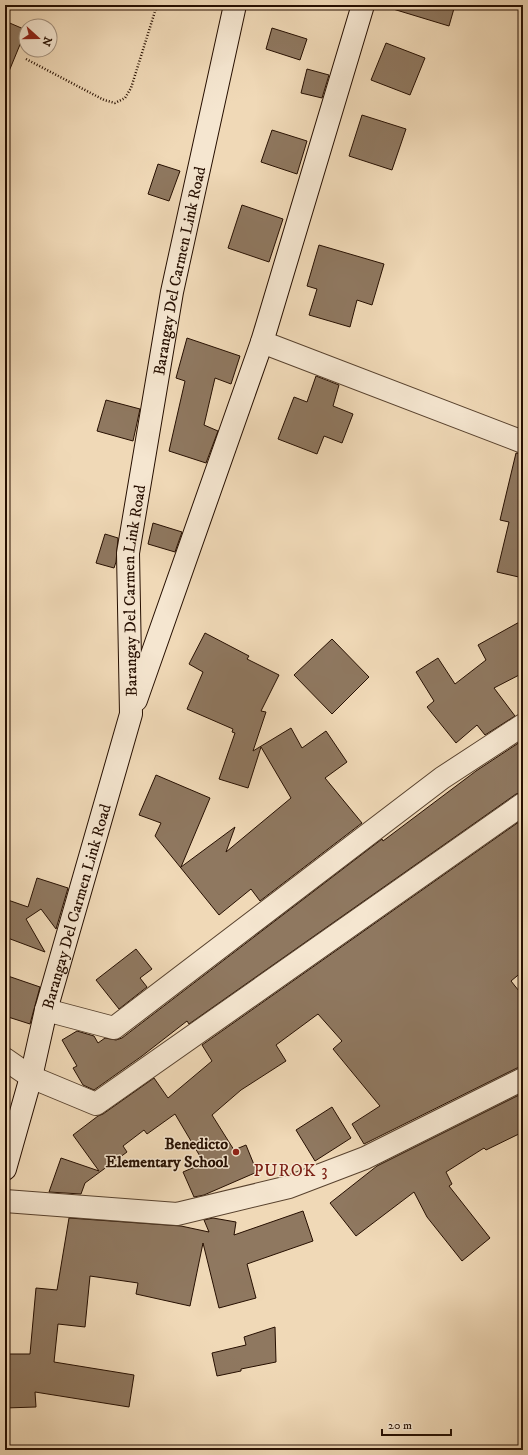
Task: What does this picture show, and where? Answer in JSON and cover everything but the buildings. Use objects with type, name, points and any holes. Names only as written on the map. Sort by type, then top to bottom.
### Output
[{"type":"street","name":"Barangay Del Carmen Link Road","points":[[5,1169],[31,1077],[46,1010],[131,714],[128,553],[172,292],[235,5]]},
{"type":"street","points":[[131,714],[262,342],[363,5]]},
{"type":"street","points":[[262,342],[523,442]]},
{"type":"street","points":[[46,1010],[114,1028],[442,778],[523,725]]},
{"type":"street","points":[[5,1059],[31,1077],[96,1104],[523,804]]},
{"type":"street","points":[[5,1201],[177,1214],[289,1187],[365,1158],[523,1079]]},
{"type":"path","points":[[26,59],[104,100],[115,103],[124,98],[131,88],[157,5]]},
{"type":"place","name":"Benedicto Elementary School","points":[[236,1152]]},
{"type":"district","name":"PUROK 3","points":[[291,1170]]}]
